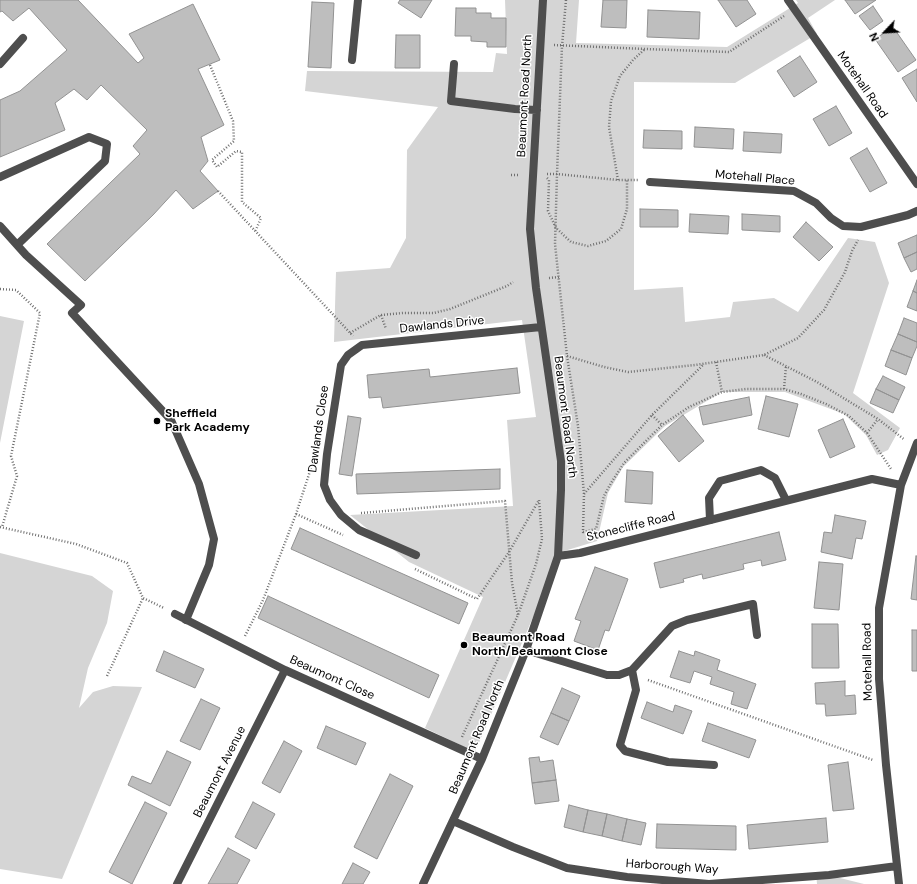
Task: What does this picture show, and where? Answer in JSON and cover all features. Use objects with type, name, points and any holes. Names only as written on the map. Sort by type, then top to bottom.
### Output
[{"type":"street","points":[[352,60],[358,0]]},
{"type":"street","name":"Beaumont Road North","points":[[424,884],[482,759],[526,650],[558,556],[561,490],[560,461],[541,327],[530,229],[543,0]]},
{"type":"street","name":"Motehall Road","points":[[788,0],[917,184]]},
{"type":"street","points":[[0,64],[23,38]]},
{"type":"street","points":[[454,64],[452,101],[514,109],[537,110]]},
{"type":"street","points":[[0,177],[89,137],[107,144],[105,161],[17,245]]},
{"type":"street","name":"Motehall Place","points":[[650,182],[794,191],[816,203],[831,218],[843,226],[861,227],[908,215],[917,211]]},
{"type":"street","points":[[0,226],[26,255],[81,305],[72,313],[171,420],[199,484],[214,539],[209,565],[186,620]]},
{"type":"street","name":"Dawlands Drive","points":[[348,355],[362,345],[541,327]]},
{"type":"street","name":"Dawlands Close","points":[[348,355],[341,365],[327,454],[324,485],[330,500],[341,515],[359,530],[416,555]]},
{"type":"street","name":"Motehall Road","points":[[899,884],[886,765],[879,679],[879,608],[901,485],[913,465],[916,445]]},
{"type":"street","points":[[710,520],[709,498],[720,481],[761,470],[775,478],[786,500]]},
{"type":"street","name":"Stonecliffe Road","points":[[558,556],[580,553],[872,479],[901,485]]},
{"type":"street","points":[[526,650],[606,675],[620,675],[632,670],[672,626],[687,620],[753,604],[757,635]]},
{"type":"street","name":"Beaumont Close","points":[[175,614],[285,670],[482,759]]},
{"type":"street","name":"Beaumont Avenue","points":[[177,884],[285,670]]},
{"type":"street","points":[[632,670],[636,690],[620,745],[624,751],[668,762],[714,765]]},
{"type":"street","name":"Harborough Way","points":[[453,821],[567,868],[628,878],[709,884],[829,875],[897,866]]},
{"type":"path","points":[[566,0],[562,46],[555,244],[567,356],[578,426],[584,494],[583,532],[596,529],[604,496],[624,463],[662,425],[689,407],[722,392],[746,389],[784,389],[801,394],[849,416],[867,433],[901,485]]},
{"type":"path","points":[[540,44],[729,52],[794,9]]},
{"type":"path","points":[[618,180],[609,127],[612,101],[620,76],[633,60],[645,49]]},
{"type":"path","points":[[210,65],[233,121],[234,141],[212,160],[218,167],[236,152],[242,152],[242,202],[261,218],[255,232]]},
{"type":"path","points":[[548,173],[557,174],[618,180],[626,179],[627,209],[621,229],[606,241],[588,246],[571,242],[556,228],[548,211],[549,180],[544,177],[548,173]]},
{"type":"path","points":[[218,191],[362,345]]},
{"type":"path","points":[[567,356],[628,372],[704,364],[764,355],[798,338],[824,310],[845,272],[852,251],[861,234]]},
{"type":"path","points":[[549,278],[559,277]]},
{"type":"path","points":[[350,333],[381,316],[403,313],[434,313],[450,309],[508,286],[513,282]]},
{"type":"path","points":[[0,289],[16,290],[40,313],[11,456],[17,476],[1,527],[76,544],[127,563],[143,598],[175,614]]},
{"type":"path","points":[[381,316],[391,342]]},
{"type":"path","points":[[764,355],[817,382],[878,419],[916,445]]},
{"type":"path","points":[[716,362],[722,392]]},
{"type":"path","points":[[584,494],[652,415],[704,364]]},
{"type":"path","points":[[784,389],[786,366]]},
{"type":"path","points":[[652,415],[662,425]]},
{"type":"path","points":[[867,433],[878,419]]},
{"type":"path","points":[[240,648],[263,600],[296,514],[313,461],[327,454]]},
{"type":"path","points":[[577,488],[583,487]]},
{"type":"path","points":[[416,555],[408,565],[477,598],[509,552],[539,500],[542,540],[536,564],[518,615],[462,737]]},
{"type":"path","points":[[341,515],[505,501],[512,583],[518,615]]},
{"type":"path","points":[[107,676],[143,598]]},
{"type":"path","points":[[632,670],[647,680],[886,765]]},
{"type":"shaded area","points":[[505,0],[579,0],[576,43],[727,47],[798,3],[796,0],[835,0],[808,18],[817,34],[735,83],[634,82],[634,290],[683,287],[685,322],[730,317],[733,302],[774,298],[798,312],[848,238],[875,242],[889,283],[853,393],[900,428],[888,450],[877,455],[866,435],[844,414],[785,392],[722,392],[665,426],[623,467],[608,493],[597,541],[561,552],[475,752],[425,728],[483,597],[409,562],[350,515],[513,506],[507,420],[536,417],[522,320],[334,342],[336,272],[390,268],[406,238],[407,150],[438,107],[305,91],[307,71],[493,72],[496,53],[507,54]]},
{"type":"shaded area","points":[[0,316],[24,321],[0,443]]},
{"type":"shaded area","points":[[0,553],[92,576],[113,591],[107,623],[88,668],[79,708],[93,692],[113,686],[142,687],[62,879],[0,869]]},
{"type":"shaded area","points":[[816,872],[864,884],[817,884]]},
{"type":"building","points":[[0,0],[78,0],[138,63],[144,58],[129,34],[193,4],[220,60],[198,69],[224,125],[201,137],[208,161],[200,171],[218,191],[193,209],[176,190],[153,215],[85,281],[47,244],[140,154],[133,146],[147,130],[101,85],[87,100],[74,89],[55,103],[65,130],[0,157],[0,100],[20,91],[67,50],[29,8],[13,21],[2,11],[0,12]]},
{"type":"building","points":[[400,0],[432,0],[421,18],[398,3]]},
{"type":"building","points":[[603,0],[627,0],[626,28],[601,27]]},
{"type":"building","points":[[718,0],[747,0],[756,14],[736,27]]},
{"type":"building","points":[[845,0],[876,0],[855,14]]},
{"type":"building","points":[[312,2],[334,3],[331,68],[308,67]]},
{"type":"building","points":[[873,6],[883,21],[870,30],[859,16]]},
{"type":"building","points":[[456,8],[476,8],[476,13],[491,13],[491,18],[506,18],[506,47],[487,47],[487,42],[471,41],[471,36],[455,36]]},
{"type":"building","points":[[648,10],[700,12],[699,39],[647,37]]},
{"type":"building","points":[[893,27],[916,60],[898,72],[875,39]]},
{"type":"building","points":[[396,35],[420,35],[420,68],[395,68]]},
{"type":"building","points":[[800,56],[817,82],[794,97],[777,71]]},
{"type":"building","points":[[917,69],[917,102],[902,78]]},
{"type":"building","points":[[836,106],[852,133],[829,146],[813,119]]},
{"type":"building","points":[[695,127],[734,129],[733,149],[694,147]]},
{"type":"building","points":[[644,130],[682,131],[682,149],[643,148]]},
{"type":"building","points":[[744,132],[782,134],[781,153],[743,151]]},
{"type":"building","points":[[867,148],[887,183],[870,192],[850,158]]},
{"type":"building","points":[[640,209],[678,210],[678,227],[640,227]]},
{"type":"building","points":[[690,214],[729,216],[728,234],[689,232]]},
{"type":"building","points":[[742,214],[780,216],[780,232],[742,230]]},
{"type":"building","points":[[806,222],[833,247],[819,261],[793,237]]},
{"type":"building","points":[[917,235],[917,252],[904,258],[898,243]]},
{"type":"building","points":[[917,252],[917,269],[911,272],[904,258]]},
{"type":"building","points":[[917,280],[917,293],[913,291]]},
{"type":"building","points":[[913,291],[917,293],[917,311],[907,307]]},
{"type":"building","points":[[904,318],[917,323],[917,342],[898,334]]},
{"type":"building","points":[[898,334],[917,342],[912,358],[891,350]]},
{"type":"building","points":[[891,350],[912,358],[906,375],[885,366]]},
{"type":"building","points":[[517,368],[520,393],[383,408],[381,397],[369,398],[367,375],[429,369],[430,377]]},
{"type":"building","points":[[883,376],[905,387],[899,400],[876,389]]},
{"type":"building","points":[[876,389],[899,400],[893,413],[870,403]]},
{"type":"building","points":[[766,396],[798,404],[789,437],[758,429]]},
{"type":"building","points":[[749,397],[752,415],[703,425],[699,407]]},
{"type":"building","points":[[683,415],[704,441],[679,462],[658,436]]},
{"type":"building","points":[[348,416],[361,418],[352,476],[339,474]]},
{"type":"building","points":[[843,419],[855,447],[830,458],[818,430]]},
{"type":"building","points":[[500,469],[500,489],[357,494],[356,474]]},
{"type":"building","points":[[627,470],[653,472],[652,504],[625,502]]},
{"type":"building","points":[[835,515],[866,521],[862,539],[856,538],[852,559],[821,552],[824,532],[832,533]]},
{"type":"building","points":[[300,528],[468,603],[459,624],[291,549]]},
{"type":"building","points":[[779,532],[786,560],[762,566],[761,560],[743,564],[744,569],[703,579],[702,574],[683,579],[684,582],[660,588],[654,563]]},
{"type":"building","points":[[917,556],[917,600],[911,599]]},
{"type":"building","points":[[819,562],[843,564],[839,610],[814,608]]},
{"type":"building","points":[[595,567],[628,579],[609,631],[605,630],[598,650],[574,641],[581,621],[575,619]]},
{"type":"building","points":[[268,596],[439,675],[429,698],[258,618]]},
{"type":"building","points":[[812,624],[838,624],[839,668],[812,668]]},
{"type":"building","points":[[912,630],[917,630],[917,671],[912,671]]},
{"type":"building","points":[[164,651],[204,669],[195,688],[156,671]]},
{"type":"building","points":[[679,651],[694,656],[695,651],[720,660],[717,670],[756,684],[747,709],[731,704],[734,692],[710,684],[712,677],[694,671],[690,683],[670,677]]},
{"type":"building","points":[[845,681],[845,696],[855,695],[856,714],[826,716],[825,704],[816,704],[815,683]]},
{"type":"building","points":[[562,688],[580,696],[569,721],[551,713]]},
{"type":"building","points":[[201,699],[220,708],[200,750],[180,741]]},
{"type":"building","points":[[647,702],[673,712],[675,705],[692,711],[683,734],[641,718]]},
{"type":"building","points":[[551,713],[569,721],[558,745],[540,737]]},
{"type":"building","points":[[708,723],[756,740],[749,758],[702,741]]},
{"type":"building","points":[[326,726],[366,743],[356,765],[317,748]]},
{"type":"building","points":[[284,741],[302,751],[280,793],[262,783]]},
{"type":"building","points":[[167,751],[191,762],[170,806],[128,785],[132,776],[151,784]]},
{"type":"building","points":[[539,757],[540,762],[553,760],[556,780],[532,783],[529,758]]},
{"type":"building","points":[[848,762],[854,809],[833,811],[828,765]]},
{"type":"building","points":[[390,774],[413,786],[377,859],[354,847]]},
{"type":"building","points":[[556,780],[559,801],[535,804],[532,783]]},
{"type":"building","points":[[145,802],[167,813],[132,884],[109,872]]},
{"type":"building","points":[[253,802],[275,814],[256,849],[235,837]]},
{"type":"building","points":[[569,805],[588,810],[583,832],[564,827]]},
{"type":"building","points":[[588,810],[607,814],[602,836],[583,832]]},
{"type":"building","points":[[607,814],[627,819],[622,841],[602,836]]},
{"type":"building","points":[[826,818],[828,842],[749,849],[747,825]]},
{"type":"building","points":[[627,819],[646,823],[641,845],[622,841]]},
{"type":"building","points":[[657,824],[736,826],[736,850],[656,848]]},
{"type":"building","points":[[228,848],[250,860],[237,884],[208,884]]},
{"type":"building","points":[[353,863],[370,872],[363,884],[342,884]]},
{"type":"place","name":"Sheffield Park Academy","points":[[157,421]]},
{"type":"place","name":"Beaumont Road North/Beaumont Close","points":[[464,645]]}]
